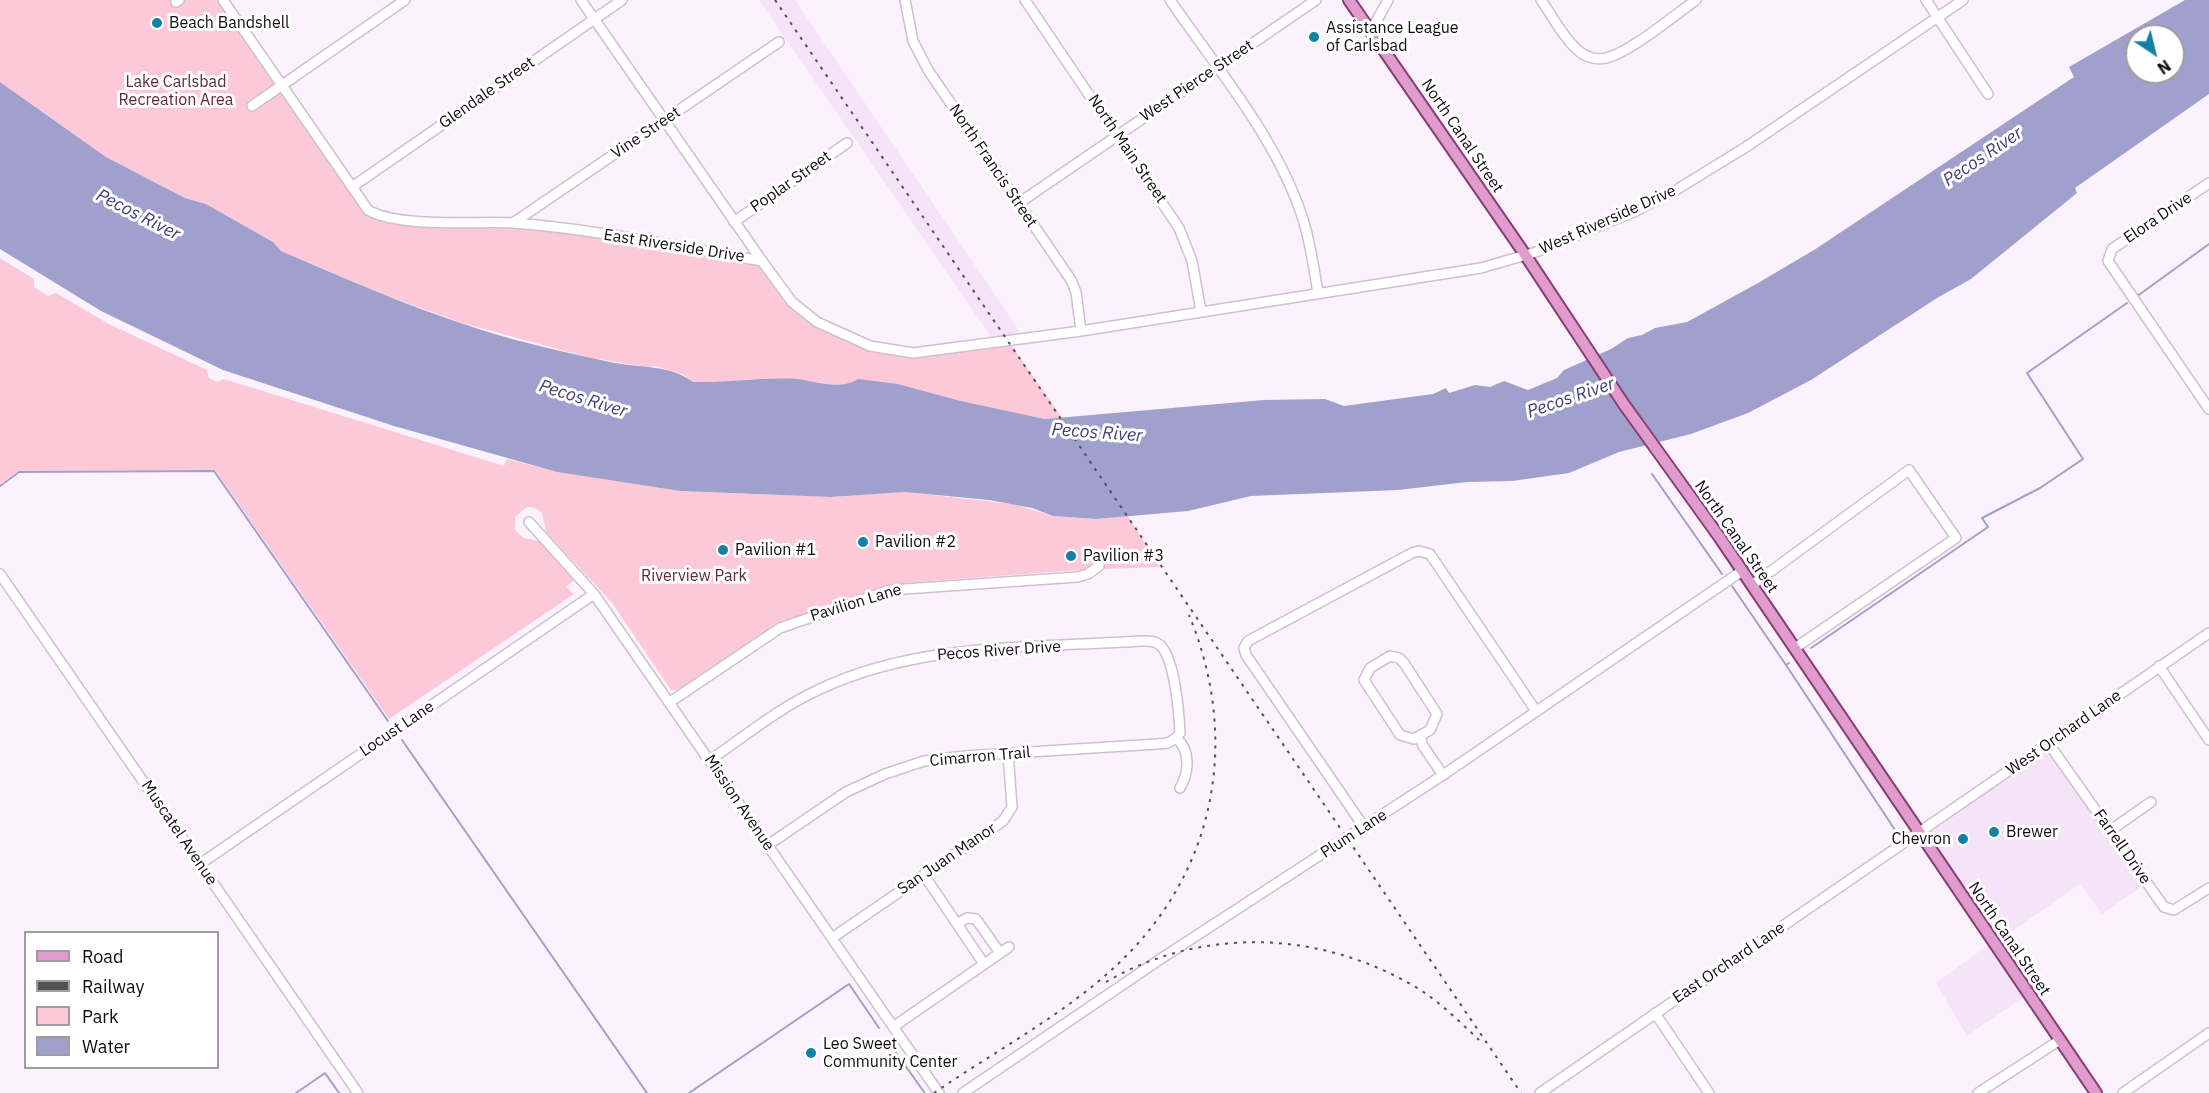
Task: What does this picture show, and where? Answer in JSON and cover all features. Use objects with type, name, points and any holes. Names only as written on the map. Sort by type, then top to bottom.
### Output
[{"type":"main road","name":"North Canal Street","points":[[1349,0],[1526,256],[1534,272],[1662,459],[1752,585],[2096,1093]]},
{"type":"street","name":"East Riverside Drive","points":[[224,0],[368,210],[390,218],[513,223],[604,234],[762,261],[792,302],[817,322],[851,339],[888,351],[913,353],[945,351],[1201,311]]},
{"type":"street","points":[[252,106],[405,0]]},
{"type":"street","points":[[581,0],[762,261]]},
{"type":"street","name":"Glendale Street","points":[[352,187],[622,0]]},
{"type":"street","name":"North Francis Street","points":[[905,0],[913,41],[928,70],[1071,280],[1076,292],[1081,331]]},
{"type":"street","name":"North Main Street","points":[[1025,0],[1179,228],[1192,261],[1201,311]]},
{"type":"street","points":[[1170,0],[1270,148],[1293,191],[1309,240],[1318,293]]},
{"type":"street","name":"West Pierce Street","points":[[1019,203],[1316,0]]},
{"type":"street","points":[[1371,31],[1388,0]]},
{"type":"street","points":[[1541,0],[1574,46],[1587,57],[1596,58],[1606,58],[1623,50],[1696,0]]},
{"type":"street","points":[[1926,0],[1988,94]]},
{"type":"street","name":"West Riverside Drive","points":[[1201,311],[1472,269],[1526,256],[1636,211],[1701,176],[1963,0]]},
{"type":"street","name":"Vine Street","points":[[513,223],[779,42]]},
{"type":"street","name":"Poplar Street","points":[[734,222],[847,143]]},
{"type":"street","name":"Elora Drive","points":[[2209,183],[2109,254],[2110,267],[2209,408]]},
{"type":"street","points":[[1752,585],[1909,470],[1956,538],[1795,648]]},
{"type":"street","name":"Mission Avenue","points":[[529,522],[594,594],[939,1093]]},
{"type":"street","points":[[1364,827],[1245,655],[1244,648],[1248,641],[1412,553],[1425,552],[1430,554],[1536,711]]},
{"type":"street","name":"Pavilion Lane","points":[[670,702],[780,628],[890,590],[1077,577],[1088,574],[1099,566]]},
{"type":"street","name":"Plum Lane","points":[[963,1093],[1162,958],[1443,775],[1742,571]]},
{"type":"street","name":"Muscatel Avenue","points":[[0,574],[358,1093]]},
{"type":"street","name":"Locust Lane","points":[[200,864],[594,594]]},
{"type":"street","name":"West Orchard Lane","points":[[1919,833],[2209,633]]},
{"type":"street","name":"Pecos River Drive","points":[[710,760],[783,710],[818,690],[893,663],[938,654],[1153,641],[1164,650],[1178,699],[1180,733],[1176,738],[1183,743],[1186,758],[1186,778],[1180,788]]},
{"type":"street","points":[[1395,657],[1404,663],[1436,710],[1437,720],[1420,737],[1410,740],[1400,735],[1366,685],[1366,672],[1383,659],[1395,657]]},
{"type":"street","points":[[2159,666],[2209,740]]},
{"type":"street","points":[[1420,737],[1423,746],[1443,775]]},
{"type":"street","name":"Cimarron Trail","points":[[768,845],[846,792],[885,774],[935,759],[1168,743],[1176,738]]},
{"type":"street","name":"Farrell Drive","points":[[2049,744],[2168,910],[2180,908],[2209,888]]},
{"type":"street","name":"San Juan Manor","points":[[832,938],[1008,815],[1012,807],[1008,753]]},
{"type":"street","points":[[2111,830],[2151,802]]},
{"type":"street","name":"East Orchard Lane","points":[[1540,1093],[1919,833]]},
{"type":"street","points":[[924,875],[984,964]]},
{"type":"street","points":[[957,924],[967,918],[976,919],[1000,953]]},
{"type":"street","points":[[893,1027],[1009,947]]},
{"type":"street","points":[[1656,1013],[1709,1093]]},
{"type":"street","points":[[2122,1093],[2209,1033]]},
{"type":"street","points":[[1978,1093],[2060,1040]]},
{"type":"shaded area","points":[[759,0],[795,0],[1025,339],[996,344]]},
{"type":"shaded area","points":[[2049,744],[2147,883],[2102,914],[2080,884],[1994,944],[2028,994],[1967,1036],[1936,983],[1992,942],[1919,833]]},
{"type":"green space","name":"Lake Carlsbad Recreation Area","points":[[0,0],[223,0],[368,210],[390,218],[513,223],[762,261],[802,311],[888,351],[1009,342],[1062,418],[1045,419],[961,401],[898,384],[836,385],[797,379],[749,379],[722,383],[693,382],[684,375],[656,366],[646,367],[587,357],[462,323],[382,294],[281,251],[273,242],[206,204],[185,198],[106,157],[0,82]]},
{"type":"green space","name":"Riverview Park","points":[[0,258],[34,279],[34,287],[48,296],[56,293],[109,324],[207,370],[209,378],[217,382],[224,379],[504,466],[507,459],[557,472],[680,491],[831,497],[905,492],[1013,504],[1053,516],[1096,519],[1128,516],[1160,567],[1078,570],[890,584],[778,623],[677,690],[671,690],[612,603],[546,532],[542,513],[535,508],[527,507],[515,517],[515,530],[524,538],[539,541],[574,580],[566,587],[574,594],[389,719],[215,470],[18,471],[0,484]]},
{"type":"water","name":"Pecos River","points":[[2185,0],[2209,0],[2209,94],[2075,188],[2077,193],[1971,279],[1937,298],[1811,380],[1748,413],[1691,434],[1619,452],[1569,473],[1512,481],[1467,482],[1398,490],[1251,496],[1188,511],[1096,519],[1053,516],[1032,508],[989,500],[905,492],[831,497],[680,491],[557,472],[394,426],[223,370],[101,311],[0,249],[0,82],[106,157],[185,198],[206,204],[273,242],[281,251],[453,321],[589,358],[666,370],[693,382],[797,379],[836,385],[851,383],[858,379],[898,384],[961,401],[1045,419],[1264,400],[1325,399],[1344,406],[1433,394],[1446,388],[1449,393],[1475,385],[1490,387],[1504,381],[1528,390],[1557,378],[1564,370],[1611,349],[1628,338],[1642,335],[1655,328],[1687,322],[1814,250],[2074,77],[2069,67],[2125,35],[2125,84],[2185,84],[2185,24],[2143,24]]},
{"type":"waterway","points":[[2136,297],[2209,244]]},
{"type":"waterway","points":[[1811,648],[1988,527],[1982,518],[2040,488],[2083,459],[2027,373],[2127,303]]},
{"type":"waterway","points":[[0,486],[19,472],[214,471],[388,721]]},
{"type":"waterway","points":[[1652,474],[1722,574]]},
{"type":"waterway","points":[[1732,586],[1786,665],[1789,663]]},
{"type":"waterway","points":[[1786,665],[1895,830]]},
{"type":"waterway","points":[[402,740],[647,1093]]},
{"type":"waterway","points":[[689,1093],[849,984],[879,1028]]},
{"type":"waterway","points":[[887,1040],[924,1092]]},
{"type":"waterway","points":[[296,1093],[325,1073],[339,1093]]},
{"type":"railway","points":[[775,0],[1521,1093]]},
{"type":"railway","points":[[934,1093],[1054,1015],[1099,981],[1120,962],[1153,925],[1179,886],[1198,844],[1210,800],[1215,754],[1213,708],[1205,661],[1189,615]]},
{"type":"railway","points":[[1106,982],[1142,964],[1180,952],[1219,944],[1259,942],[1298,945],[1337,954],[1375,967],[1412,985],[1439,1003],[1479,1040]]},
{"type":"place","name":"Beach Bandshell","points":[[157,23]]},
{"type":"place","name":"Assistance League of Carlsbad","points":[[1314,37]]},
{"type":"place","name":"Pavilion #2","points":[[863,542]]},
{"type":"place","name":"Pavilion #1","points":[[723,550]]},
{"type":"place","name":"Pavilion #3","points":[[1071,556]]},
{"type":"place","name":"Brewer","points":[[1994,832]]},
{"type":"place","name":"Chevron","points":[[1963,839]]},
{"type":"place","name":"Leo Sweet Community Center","points":[[811,1053]]}]
